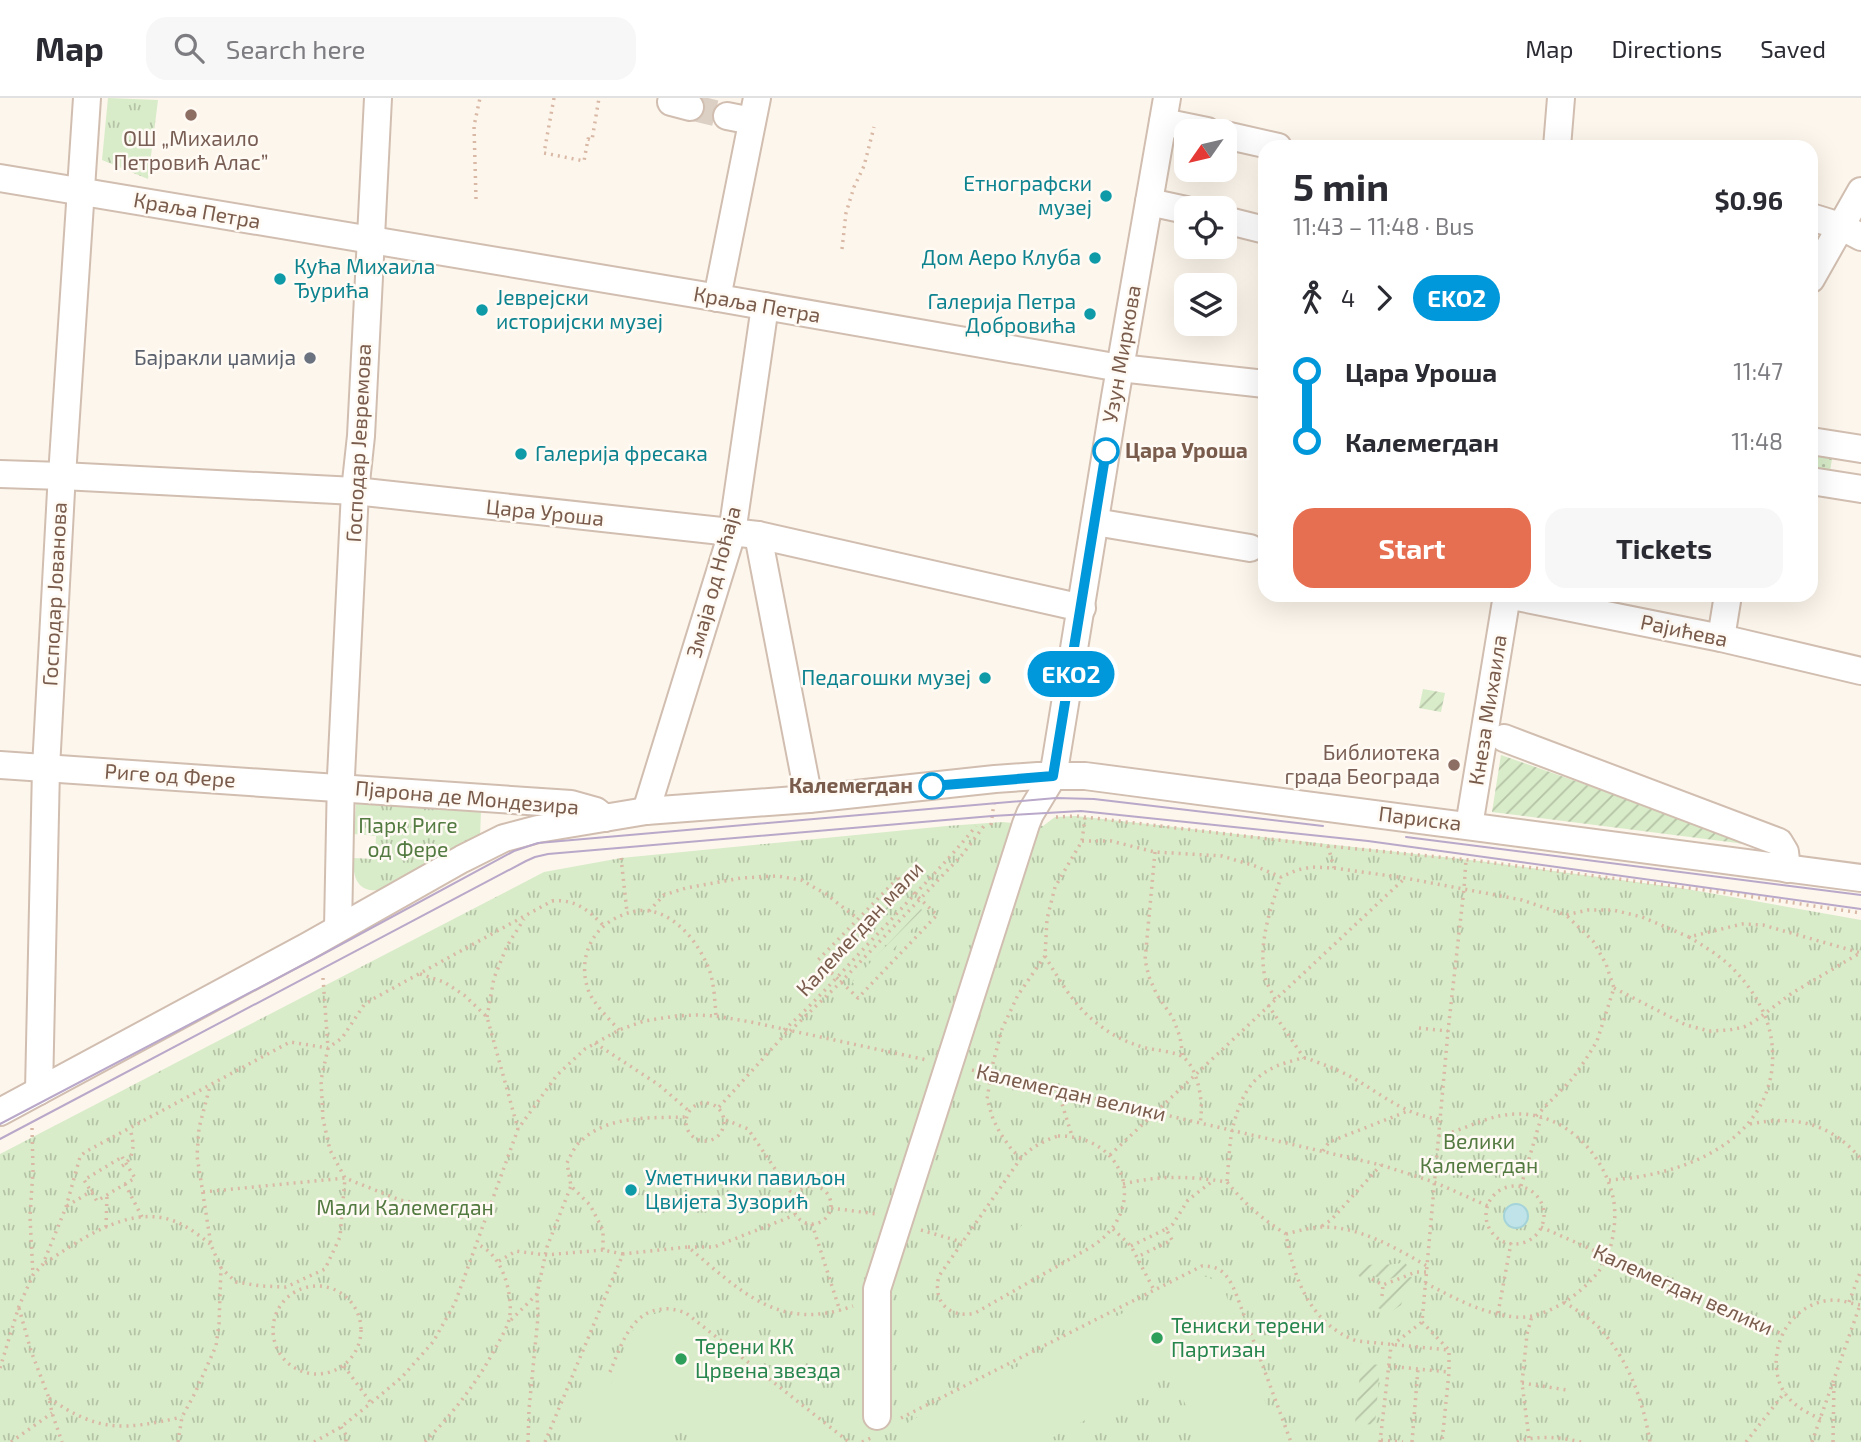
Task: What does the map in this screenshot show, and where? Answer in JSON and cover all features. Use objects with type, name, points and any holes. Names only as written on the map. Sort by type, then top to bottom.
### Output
[{"type":"street","name":"Господар Јованова","points":[[39,1091],[46,768],[79,191],[87,98]]},
{"type":"street","name":"Господар Јевремова","points":[[341,788],[378,98]]},
{"type":"street","points":[[1558,140],[1561,98]]},
{"type":"street","points":[[1165,110],[1183,119]]},
{"type":"street","name":"Узун Миркова","points":[[1053,776],[1119,368],[1165,110]]},
{"type":"street","points":[[717,298],[745,112]]},
{"type":"street","points":[[1237,138],[1258,142]]},
{"type":"street","name":"Краља Петра","points":[[0,178],[1119,368],[1258,383]]},
{"type":"street","points":[[1818,271],[1851,232],[1861,191]]},
{"type":"street","points":[[1149,202],[1174,208]]},
{"type":"street","points":[[1818,220],[1851,232]]},
{"type":"street","points":[[1237,223],[1258,228]]},
{"type":"street","name":"Змаја од Ноћаја","points":[[646,811],[745,534],[765,306]]},
{"type":"street","points":[[1818,443],[1861,449]]},
{"type":"street","name":"Цара Уроша","points":[[0,474],[355,491],[745,534],[1082,608]]},
{"type":"street","points":[[1818,482],[1861,489]]},
{"type":"street","points":[[1095,522],[1250,548]]},
{"type":"street","points":[[745,534],[809,799]]},
{"type":"street","name":"Кнеза Михаила","points":[[1469,826],[1506,602]]},
{"type":"street","name":"Рајићева","points":[[1542,602],[1721,638],[1861,671]]},
{"type":"street","points":[[1721,638],[1727,602]]},
{"type":"street","points":[[1504,738],[1779,842],[1785,852],[1787,869]]},
{"type":"street","name":"Риге од Фере","points":[[0,765],[341,788]]},
{"type":"street","name":"Пјарона де Мондезира","points":[[0,1112],[504,838],[538,828],[646,811],[1053,776]]},
{"type":"street","name":"Париска","points":[[1053,776],[1085,776],[1861,878]]},
{"type":"street","name":"Калемегдан велики","points":[[950,1065],[1026,824],[1053,776]]},
{"type":"street","name":"Пјарона де Мондезира","points":[[338,929],[341,788],[571,804],[596,811],[605,818]]},
{"type":"street","points":[[886,1418],[877,1289],[950,1065]]},
{"type":"path","points":[[476,199],[474,126],[480,98]]},
{"type":"path","points":[[554,98],[544,153],[584,160],[588,139],[592,140],[599,98]]},
{"type":"path","points":[[842,249],[846,212],[864,166],[874,127]]},
{"type":"path","points":[[1021,1157],[1012,1150],[993,1119],[987,1099],[991,1075],[1002,1029],[1018,995],[1045,957],[1047,919],[1055,887],[1082,841],[1085,818],[1466,860],[1714,891],[1861,913]]},
{"type":"path","name":"Калемегдан мали","points":[[787,1030],[841,982],[962,855],[984,826]]},
{"type":"path","name":"Калемегдан мали","points":[[787,1030],[976,827]]},
{"type":"path","points":[[1082,841],[1111,841],[1155,852],[1222,856],[1281,877],[1312,867],[1334,867],[1522,900],[1566,915],[1593,941],[1606,964],[1614,988],[1604,1023],[1591,1050],[1573,1078],[1539,1117],[1521,1186]]},
{"type":"path","points":[[1328,846],[1334,867]]},
{"type":"path","points":[[1155,852],[1146,960],[1149,977],[1157,995],[1173,1018],[1180,1037],[1182,1057],[1196,1074],[1202,1113],[1200,1124]]},
{"type":"path","points":[[621,858],[627,912]]},
{"type":"path","points":[[1403,1442],[1380,1441],[1388,1366],[1391,1346],[1422,1322],[1466,860]]},
{"type":"path","points":[[649,911],[664,895],[686,888],[741,878],[777,876],[801,880],[826,894],[858,919]]},
{"type":"path","points":[[1275,999],[1264,975],[1264,947],[1271,906],[1281,877]]},
{"type":"path","points":[[898,878],[920,899],[937,915],[858,998],[818,960],[898,878]]},
{"type":"path","points":[[1110,1156],[1405,878]]},
{"type":"path","points":[[43,1264],[66,1208],[80,1157],[85,1152],[290,1042],[328,1048],[342,1038],[364,1005],[552,901],[565,900],[577,904],[603,925]]},
{"type":"path","points":[[1566,915],[1588,910],[1642,916],[1689,937],[1736,971],[1765,1014],[1772,1034],[1771,1080],[1762,1104],[1739,1134],[1688,1165],[1650,1175],[1609,1180]]},
{"type":"path","points":[[619,1030],[590,994],[584,972],[586,953],[597,932],[603,925],[627,912],[649,911],[676,923],[694,942],[710,971],[716,1016]]},
{"type":"path","points":[[518,1129],[487,1017],[494,978],[507,946],[525,917]]},
{"type":"path","points":[[1689,937],[1742,924],[1763,925],[1861,953]]},
{"type":"path","points":[[1614,988],[1686,1025],[1709,1031],[1730,1030],[1744,1027],[1792,993],[1861,953]]},
{"type":"path","points":[[1045,957],[1079,1008],[1098,1024],[1121,1040],[1182,1057]]},
{"type":"path","points":[[419,973],[444,982],[464,995],[487,1017]]},
{"type":"path","points":[[209,1086],[199,1128],[197,1156],[211,1245],[221,1268],[236,1282],[286,1287],[325,1269],[340,1237],[345,1178],[330,1150],[323,1119],[321,1080],[328,1048],[323,978]]},
{"type":"path","points":[[1268,1005],[1304,1058]]},
{"type":"path","points":[[314,1442],[341,1427],[402,1377],[433,1342],[455,1303],[518,1129],[557,1075],[584,1049],[619,1030],[645,1021],[676,1016],[716,1016],[950,1065]]},
{"type":"path","points":[[1419,1028],[1448,1031]]},
{"type":"path","points":[[719,1108],[787,1030]]},
{"type":"path","points":[[595,1043],[659,1085],[689,1111]]},
{"type":"path","points":[[1227,1182],[1232,1131],[1244,1095],[1264,1072],[1304,1058],[1335,1068],[1408,1111],[1440,1119]]},
{"type":"path","name":"Калемегдан велики","points":[[950,1065],[1381,1164],[1434,1182],[1488,1206]]},
{"type":"path","points":[[1058,1091],[1072,1136]]},
{"type":"path","points":[[725,1119],[722,1132],[711,1140],[704,1141],[692,1136],[686,1124],[689,1111],[700,1103],[706,1102],[719,1108],[725,1119],[748,1129],[790,1191],[797,1194]]},
{"type":"path","points":[[1323,1152],[1329,1142],[1408,1111]]},
{"type":"path","points":[[1425,1283],[1480,1310],[1513,1317],[1532,1317],[1574,1296],[1603,1265],[1615,1217],[1609,1180],[1589,1148],[1562,1126],[1539,1117],[1517,1114],[1483,1120],[1450,1134],[1438,1136]]},
{"type":"path","points":[[528,1442],[538,1317],[537,1294],[545,1255],[571,1186],[567,1163],[580,1141],[600,1126],[632,1119],[687,1117]]},
{"type":"path","points":[[1749,1124],[1773,1120],[1811,1124],[1838,1137],[1861,1159]]},
{"type":"path","points":[[1212,1135],[1213,1127]]},
{"type":"path","points":[[32,1128],[30,1217],[33,1275]]},
{"type":"path","points":[[124,1165],[131,1158],[134,1147],[130,1129]]},
{"type":"path","points":[[1072,1136],[1099,1146],[1118,1166],[1123,1184],[1124,1205],[1113,1229],[1091,1247],[975,1314],[950,1311],[939,1298],[939,1276],[1021,1157],[1044,1140],[1072,1136]]},
{"type":"path","points":[[122,1157],[124,1165],[135,1178],[97,1201],[93,1190],[84,1180],[122,1157]]},
{"type":"path","points":[[1321,1227],[1331,1220],[1381,1164]]},
{"type":"path","points":[[1123,1184],[1172,1176],[1227,1182],[1255,1212],[1286,1234],[1321,1227],[1340,1227],[1361,1234],[1427,1266]]},
{"type":"path","points":[[202,1192],[345,1178],[400,1200],[432,1206],[489,1208]]},
{"type":"path","points":[[1131,1246],[1173,1224],[1188,1200],[1214,1180]]},
{"type":"path","points":[[125,1184],[142,1217]]},
{"type":"path","points":[[571,1186],[590,1205],[599,1221],[603,1230],[603,1250]]},
{"type":"path","points":[[816,1186],[827,1194],[830,1200],[829,1214],[819,1223],[802,1222],[795,1215],[793,1204],[797,1194],[802,1189],[816,1186]]},
{"type":"path","points":[[1521,1186],[1530,1189],[1541,1202],[1544,1219],[1536,1235],[1520,1243],[1511,1243],[1494,1234],[1486,1216],[1488,1206],[1490,1200],[1501,1190],[1521,1186]]},
{"type":"path","points":[[66,1208],[93,1190]]},
{"type":"path","points":[[106,1227],[107,1195]]},
{"type":"path","points":[[499,1261],[516,1251],[545,1255],[603,1250],[623,1254],[714,1247],[795,1215]]},
{"type":"path","points":[[0,1368],[19,1306],[33,1275],[43,1264],[89,1234],[142,1217],[154,1216],[174,1221],[194,1231],[211,1245]]},
{"type":"path","points":[[812,1224],[840,1311]]},
{"type":"path","name":"Калемегдан велики","points":[[1541,1227],[1782,1334],[1776,1360],[1780,1385],[1785,1392]]},
{"type":"path","points":[[1113,1229],[1137,1253],[1154,1290]]},
{"type":"path","points":[[1137,1253],[1172,1240],[1167,1236],[1166,1229]]},
{"type":"path","points":[[1286,1234],[1290,1259],[1302,1288],[1319,1316],[1331,1329],[1357,1342],[1449,1350]]},
{"type":"path","points":[[1498,1313],[1511,1243]]},
{"type":"path","points":[[477,1244],[486,1248],[499,1261],[506,1281],[509,1322]]},
{"type":"path","points":[[688,1247],[757,1301],[794,1314],[816,1315],[840,1311],[861,1303],[877,1289]]},
{"type":"path","points":[[545,1442],[623,1254]]},
{"type":"path","points":[[886,1418],[1202,1266],[1214,1266],[1229,1279],[1235,1291],[1291,1442]]},
{"type":"path","points":[[178,1442],[182,1417],[216,1346],[221,1268]]},
{"type":"path","points":[[1849,1302],[1861,1270]]},
{"type":"path","points":[[1383,1285],[1416,1272],[1426,1272]]},
{"type":"path","points":[[1372,1279],[1383,1285]]},
{"type":"path","points":[[1382,1296],[1383,1285]]},
{"type":"path","points":[[321,1286],[348,1298],[357,1310],[361,1325],[360,1340],[354,1354],[344,1366],[331,1373],[316,1375],[288,1364],[278,1352],[273,1338],[273,1325],[282,1302],[292,1293],[305,1287],[321,1286]]},
{"type":"path","points":[[286,1287],[292,1293]]},
{"type":"path","points":[[425,1442],[451,1415],[482,1373],[509,1322],[537,1294]]},
{"type":"path","points":[[1782,1334],[1798,1314],[1821,1302],[1834,1300],[1860,1305],[1812,1442]]},
{"type":"path","points":[[1564,1302],[1602,1331],[1618,1353],[1642,1402],[1650,1442]]},
{"type":"path","points":[[19,1306],[31,1351],[62,1442]]},
{"type":"path","points":[[610,1371],[627,1332],[642,1315],[664,1308],[686,1312],[849,1442]]},
{"type":"path","points":[[1529,1438],[1522,1383],[1532,1317]]},
{"type":"path","points":[[1422,1322],[1449,1350],[1442,1442]]},
{"type":"path","points":[[344,1366],[371,1403]]},
{"type":"path","points":[[1388,1366],[1449,1372]]},
{"type":"path","points":[[1412,1442],[1418,1369]]},
{"type":"path","points":[[1833,1442],[1835,1375]]},
{"type":"path","points":[[1522,1383],[1567,1390]]},
{"type":"path","points":[[1746,1442],[1785,1392],[1798,1407],[1821,1419]]},
{"type":"path","points":[[49,1398],[85,1420],[100,1424],[124,1427],[182,1417]]},
{"type":"path","points":[[11,1442],[52,1413]]},
{"type":"path","points":[[341,1427],[346,1435],[346,1442]]},
{"type":"path","points":[[1517,1442],[1540,1437],[1581,1442]]},
{"type":"green space","points":[[108,98],[158,100],[148,179],[102,160]]},
{"type":"green space","points":[[1818,449],[1833,452],[1829,478],[1818,476]]},
{"type":"green space","points":[[1423,689],[1445,693],[1441,712],[1419,708]]},
{"type":"green space","points":[[1501,755],[1761,846],[1492,812]]},
{"type":"green space","name":"Парк Риге од Фере","points":[[356,804],[481,811],[480,837],[380,890],[366,889],[355,877],[353,858],[375,859],[376,836],[354,834]]},
{"type":"green space","name":"Калемегдан","points":[[1076,816],[1479,861],[1681,888],[1861,920],[1861,1442],[0,1442],[0,1154],[544,872],[621,858],[947,826],[1002,822],[1043,826],[1055,817]]},
{"type":"green space","points":[[897,887],[903,893],[834,965],[828,960]]},
{"type":"green space","points":[[921,909],[926,914],[858,987],[852,982]]},
{"type":"green space","points":[[1041,1212],[1048,1219],[1047,1228],[969,1293],[962,1293],[961,1287],[1033,1214]]},
{"type":"green space","points":[[1404,1262],[1409,1267],[1408,1272],[1385,1281],[1371,1275],[1362,1279],[1358,1275],[1359,1267]]},
{"type":"green space","name":"Тениски терени Партизан","points":[[1196,1276],[1213,1280],[1225,1292],[1280,1442],[1202,1442],[1172,1374],[1044,1442],[920,1442],[908,1422]]},
{"type":"green space","points":[[1409,1277],[1413,1278],[1415,1283],[1406,1290],[1401,1305],[1389,1313],[1378,1308],[1391,1285]]},
{"type":"green space","name":"Терени КК Црвена звезда","points":[[665,1311],[685,1315],[844,1442],[701,1442],[678,1424],[669,1442],[573,1442],[591,1394],[599,1388],[610,1387],[632,1332],[644,1317]]},
{"type":"green space","points":[[1361,1363],[1380,1365],[1375,1425],[1355,1423]]},
{"type":"water","points":[[1516,1204],[1524,1208],[1528,1216],[1524,1224],[1516,1228],[1508,1224],[1504,1216],[1508,1208]]},
{"type":"tunnel","points":[[690,107],[727,116]]},
{"type":"tram line","points":[[0,1124],[514,851],[538,843],[1056,798],[1094,799],[1323,826]]},
{"type":"tram line","points":[[0,1139],[526,861],[548,854],[992,816],[1081,811],[1368,841],[1861,909]]},
{"type":"tram line","points":[[1406,837],[1861,895]]},
{"type":"bus line","name":"EKO2","points":[[932,786],[1053,776],[1106,451]]},
{"type":"place","name":"ОШ „Михаило Петровић Алас”","points":[[191,115]]},
{"type":"place","name":"Етнографски музеј","points":[[1106,196]]},
{"type":"place","name":"Дом Аеро Клуба","points":[[1095,258]]},
{"type":"place","name":"Кућа Михаила Ђурића","points":[[280,279]]},
{"type":"place","name":"Јеврејски историјски музеј","points":[[482,310]]},
{"type":"place","name":"Галерија Петра Добровића","points":[[1090,314]]},
{"type":"place","name":"Бајракли џамија","points":[[310,358]]},
{"type":"place","name":"Цара Уроша","points":[[1106,451]]},
{"type":"place","name":"Галерија фресака","points":[[521,454]]},
{"type":"place","name":"Педагошки музеј","points":[[985,678]]},
{"type":"place","name":"Библиотека града Београда","points":[[1454,765]]},
{"type":"place","name":"Калемегдан","points":[[932,786]]},
{"type":"place","name":"Уметнички павиљон Цвијета Зузорић","points":[[631,1190]]},
{"type":"place","name":"Тениски терени Партизан","points":[[1157,1338]]},
{"type":"place","name":"Терени КК Црвена звезда","points":[[681,1359]]},
{"type":"park label","name":"Велики Калемегдан","points":[[1479,1154]]},
{"type":"park label","name":"Мали Калемегдан","points":[[405,1208]]}]
